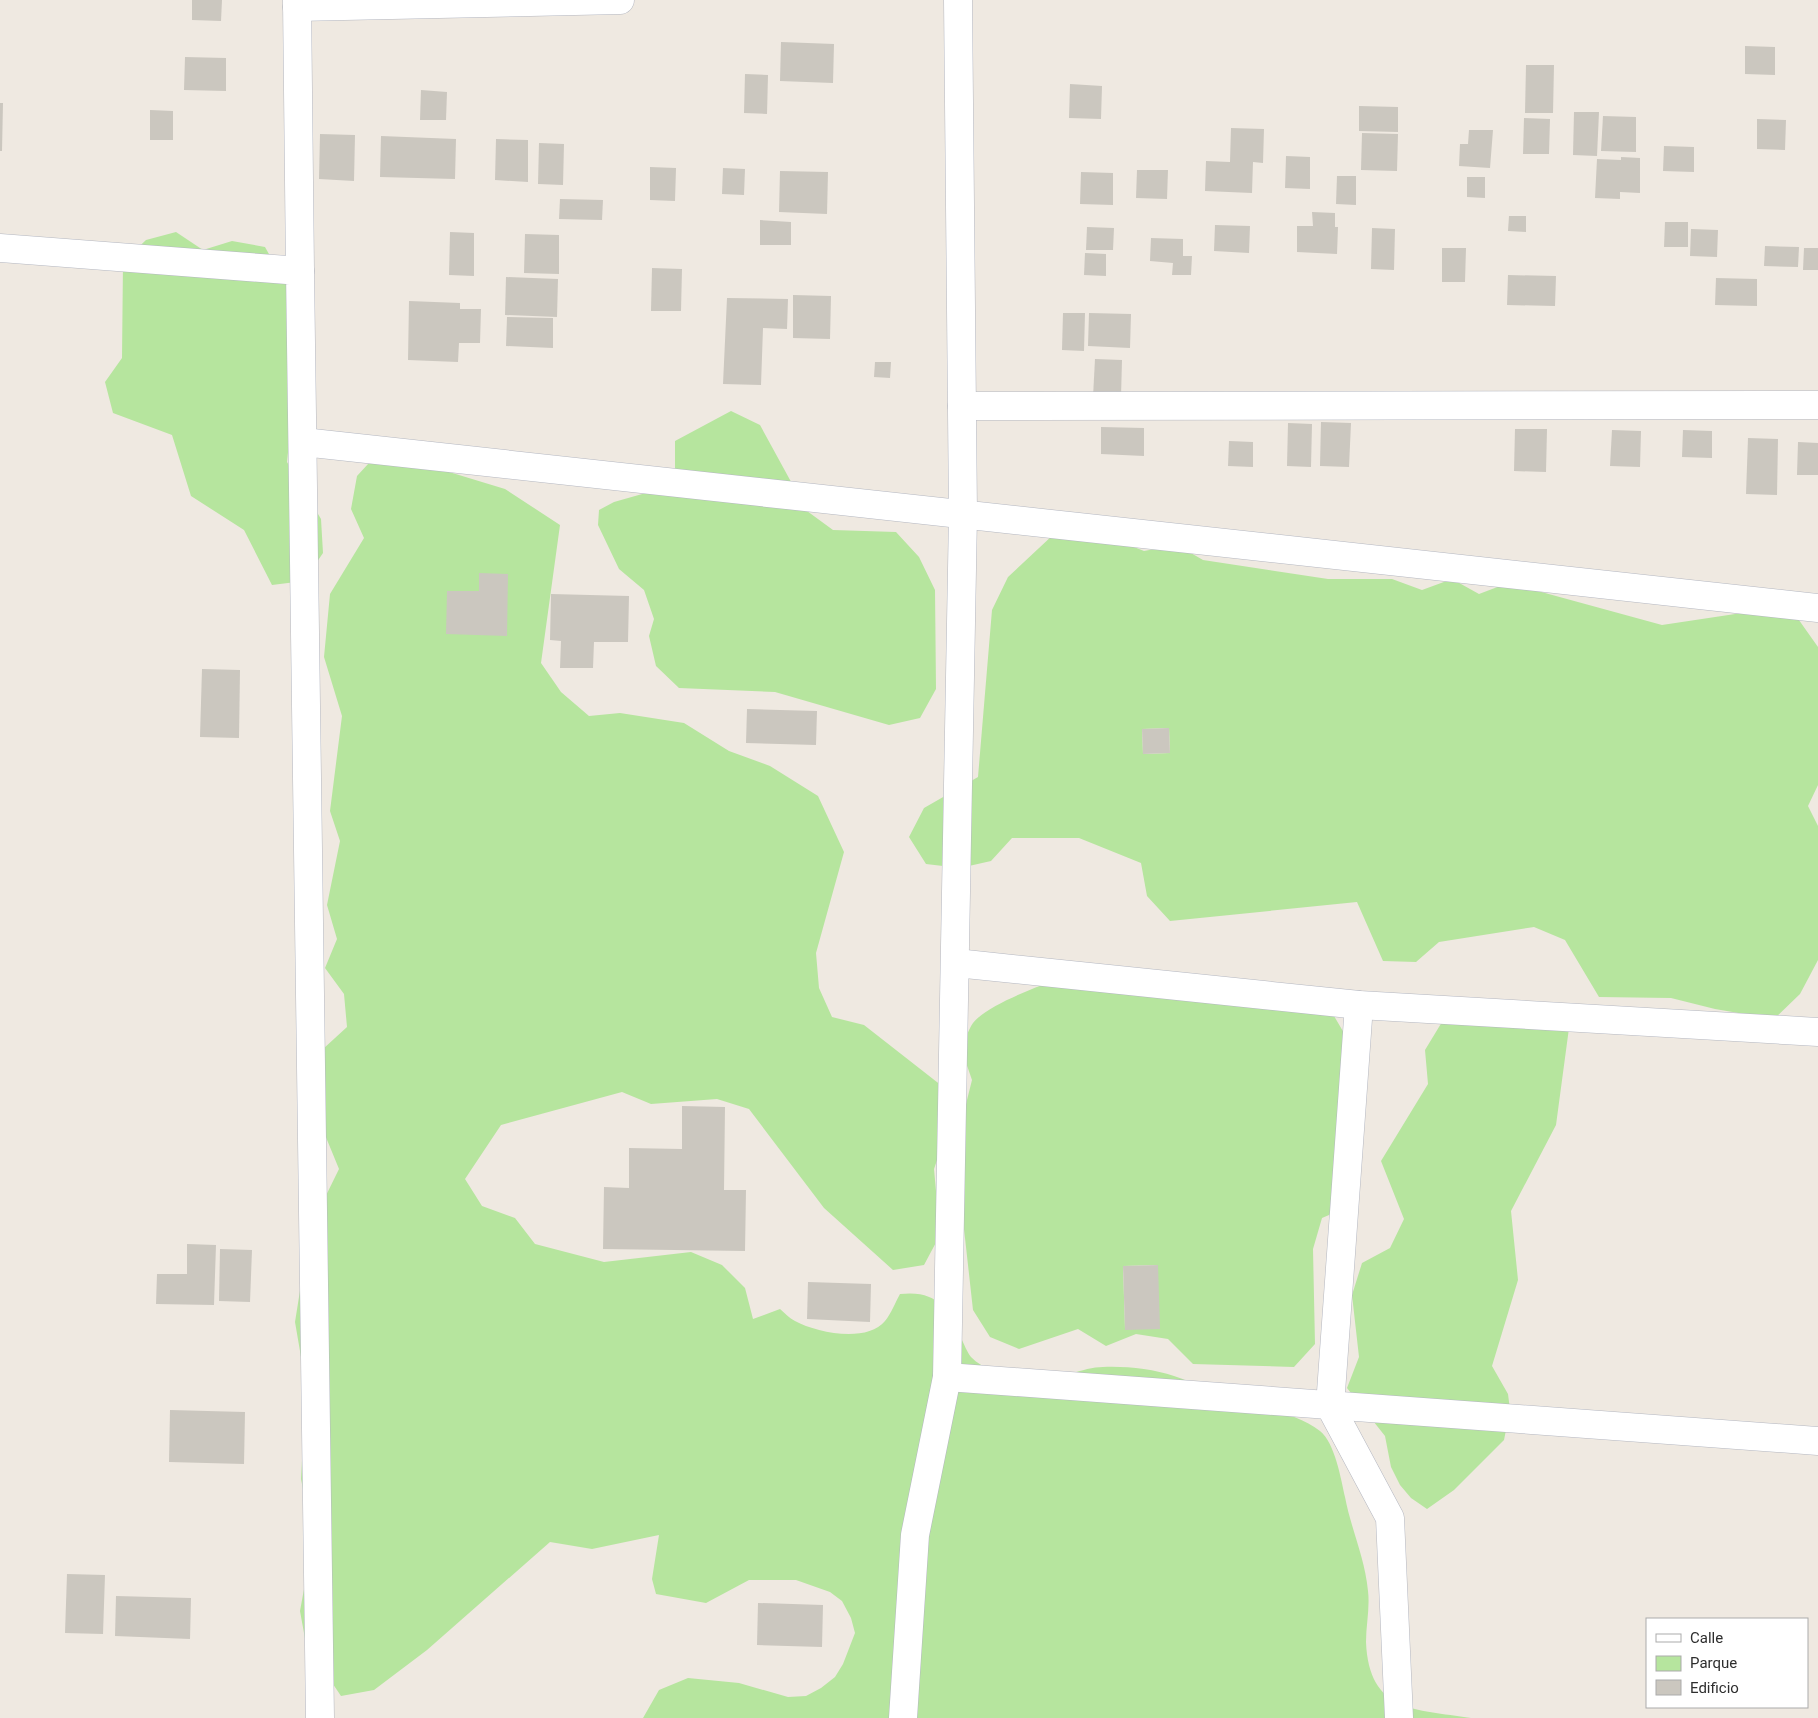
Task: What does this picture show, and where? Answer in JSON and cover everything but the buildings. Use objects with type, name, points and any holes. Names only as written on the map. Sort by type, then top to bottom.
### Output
[{"type":"street","points":[[320,1718],[297,4],[620,0]]},
{"type":"street","points":[[903,1718],[915,1535],[947,1377],[963,515],[958,0]]},
{"type":"street","points":[[0,248],[300,271]]},
{"type":"street","points":[[962,406],[1818,405]]},
{"type":"street","points":[[303,442],[1818,608]]},
{"type":"street","points":[[956,963],[1359,1005],[1818,1032]]},
{"type":"street","points":[[1359,1005],[1330,1406],[1390,1518],[1399,1718]]},
{"type":"street","points":[[947,1377],[1818,1441]]},
{"type":"green space","points":[[176,232],[203,250],[232,241],[265,247],[293,297],[297,364],[287,462],[321,519],[323,553],[304,581],[272,585],[244,530],[191,496],[172,435],[113,413],[105,382],[122,358],[123,262],[146,240]]},
{"type":"green space","points":[[731,411],[760,425],[807,511],[833,530],[896,532],[919,557],[935,590],[936,689],[920,718],[889,725],[775,692],[679,688],[656,666],[649,636],[654,619],[644,590],[619,569],[598,525],[599,510],[614,502],[681,483],[675,473],[675,441]]},
{"type":"green space","points":[[380,451],[505,489],[560,525],[541,663],[561,692],[589,716],[620,713],[684,723],[729,751],[770,766],[818,796],[844,852],[816,953],[819,988],[832,1017],[864,1025],[942,1086],[951,1118],[934,1169],[940,1235],[924,1265],[893,1270],[824,1208],[749,1109],[717,1099],[651,1104],[622,1092],[501,1125],[465,1179],[482,1206],[515,1218],[535,1244],[604,1262],[691,1252],[722,1265],[745,1288],[753,1319],[780,1309],[793,1320],[804,1325],[828,1332],[854,1334],[877,1328],[885,1321],[900,1294],[923,1295],[932,1298],[945,1310],[971,1357],[982,1366],[996,1371],[1025,1379],[1043,1380],[1094,1368],[1139,1368],[1174,1376],[1229,1398],[1280,1412],[1311,1425],[1325,1437],[1333,1452],[1364,1567],[1368,1597],[1366,1642],[1369,1665],[1376,1683],[1386,1695],[1414,1709],[1471,1718],[643,1718],[659,1690],[688,1678],[739,1683],[788,1697],[806,1696],[821,1688],[835,1677],[843,1664],[855,1633],[851,1618],[842,1601],[830,1592],[796,1580],[749,1580],[706,1603],[656,1594],[652,1579],[659,1535],[592,1549],[550,1542],[427,1650],[374,1690],[341,1696],[306,1644],[300,1611],[313,1540],[301,1479],[306,1386],[295,1322],[310,1228],[339,1169],[316,1113],[323,1049],[347,1027],[344,994],[325,968],[337,939],[327,905],[340,841],[330,811],[342,716],[324,657],[330,594],[364,538],[351,509],[357,476]]},
{"type":"green space","points":[[1087,528],[1144,551],[1177,545],[1203,560],[1328,579],[1392,579],[1422,590],[1452,579],[1479,594],[1508,583],[1662,625],[1789,606],[1818,647],[1818,785],[1808,806],[1818,826],[1818,960],[1800,994],[1774,1019],[1715,1009],[1671,998],[1599,997],[1565,940],[1534,927],[1439,942],[1416,962],[1383,961],[1357,902],[1170,921],[1147,896],[1141,863],[1079,838],[1012,838],[991,861],[960,868],[926,864],[909,837],[924,808],[978,777],[992,610],[1008,577],[1054,534]],"holes":[[[1169,728],[1170,753],[1143,754],[1142,729]]]},
{"type":"green space","points":[[1063,977],[1327,1004],[1344,1033],[1357,1203],[1322,1218],[1313,1249],[1315,1344],[1294,1367],[1193,1364],[1168,1339],[1136,1334],[1106,1346],[1078,1329],[1019,1349],[990,1337],[973,1310],[962,1211],[963,1116],[972,1080],[961,1048],[973,1023],[990,1009],[1028,990]],"holes":[[[1157,1265],[1159,1328],[1125,1329],[1123,1266]]]},
{"type":"green space","points":[[1442,1022],[1569,1028],[1556,1125],[1511,1211],[1518,1280],[1492,1366],[1508,1394],[1510,1410],[1504,1440],[1454,1490],[1427,1509],[1411,1498],[1400,1485],[1391,1467],[1385,1436],[1347,1388],[1359,1357],[1352,1295],[1362,1263],[1390,1248],[1404,1219],[1381,1161],[1428,1084],[1425,1050]]}]
